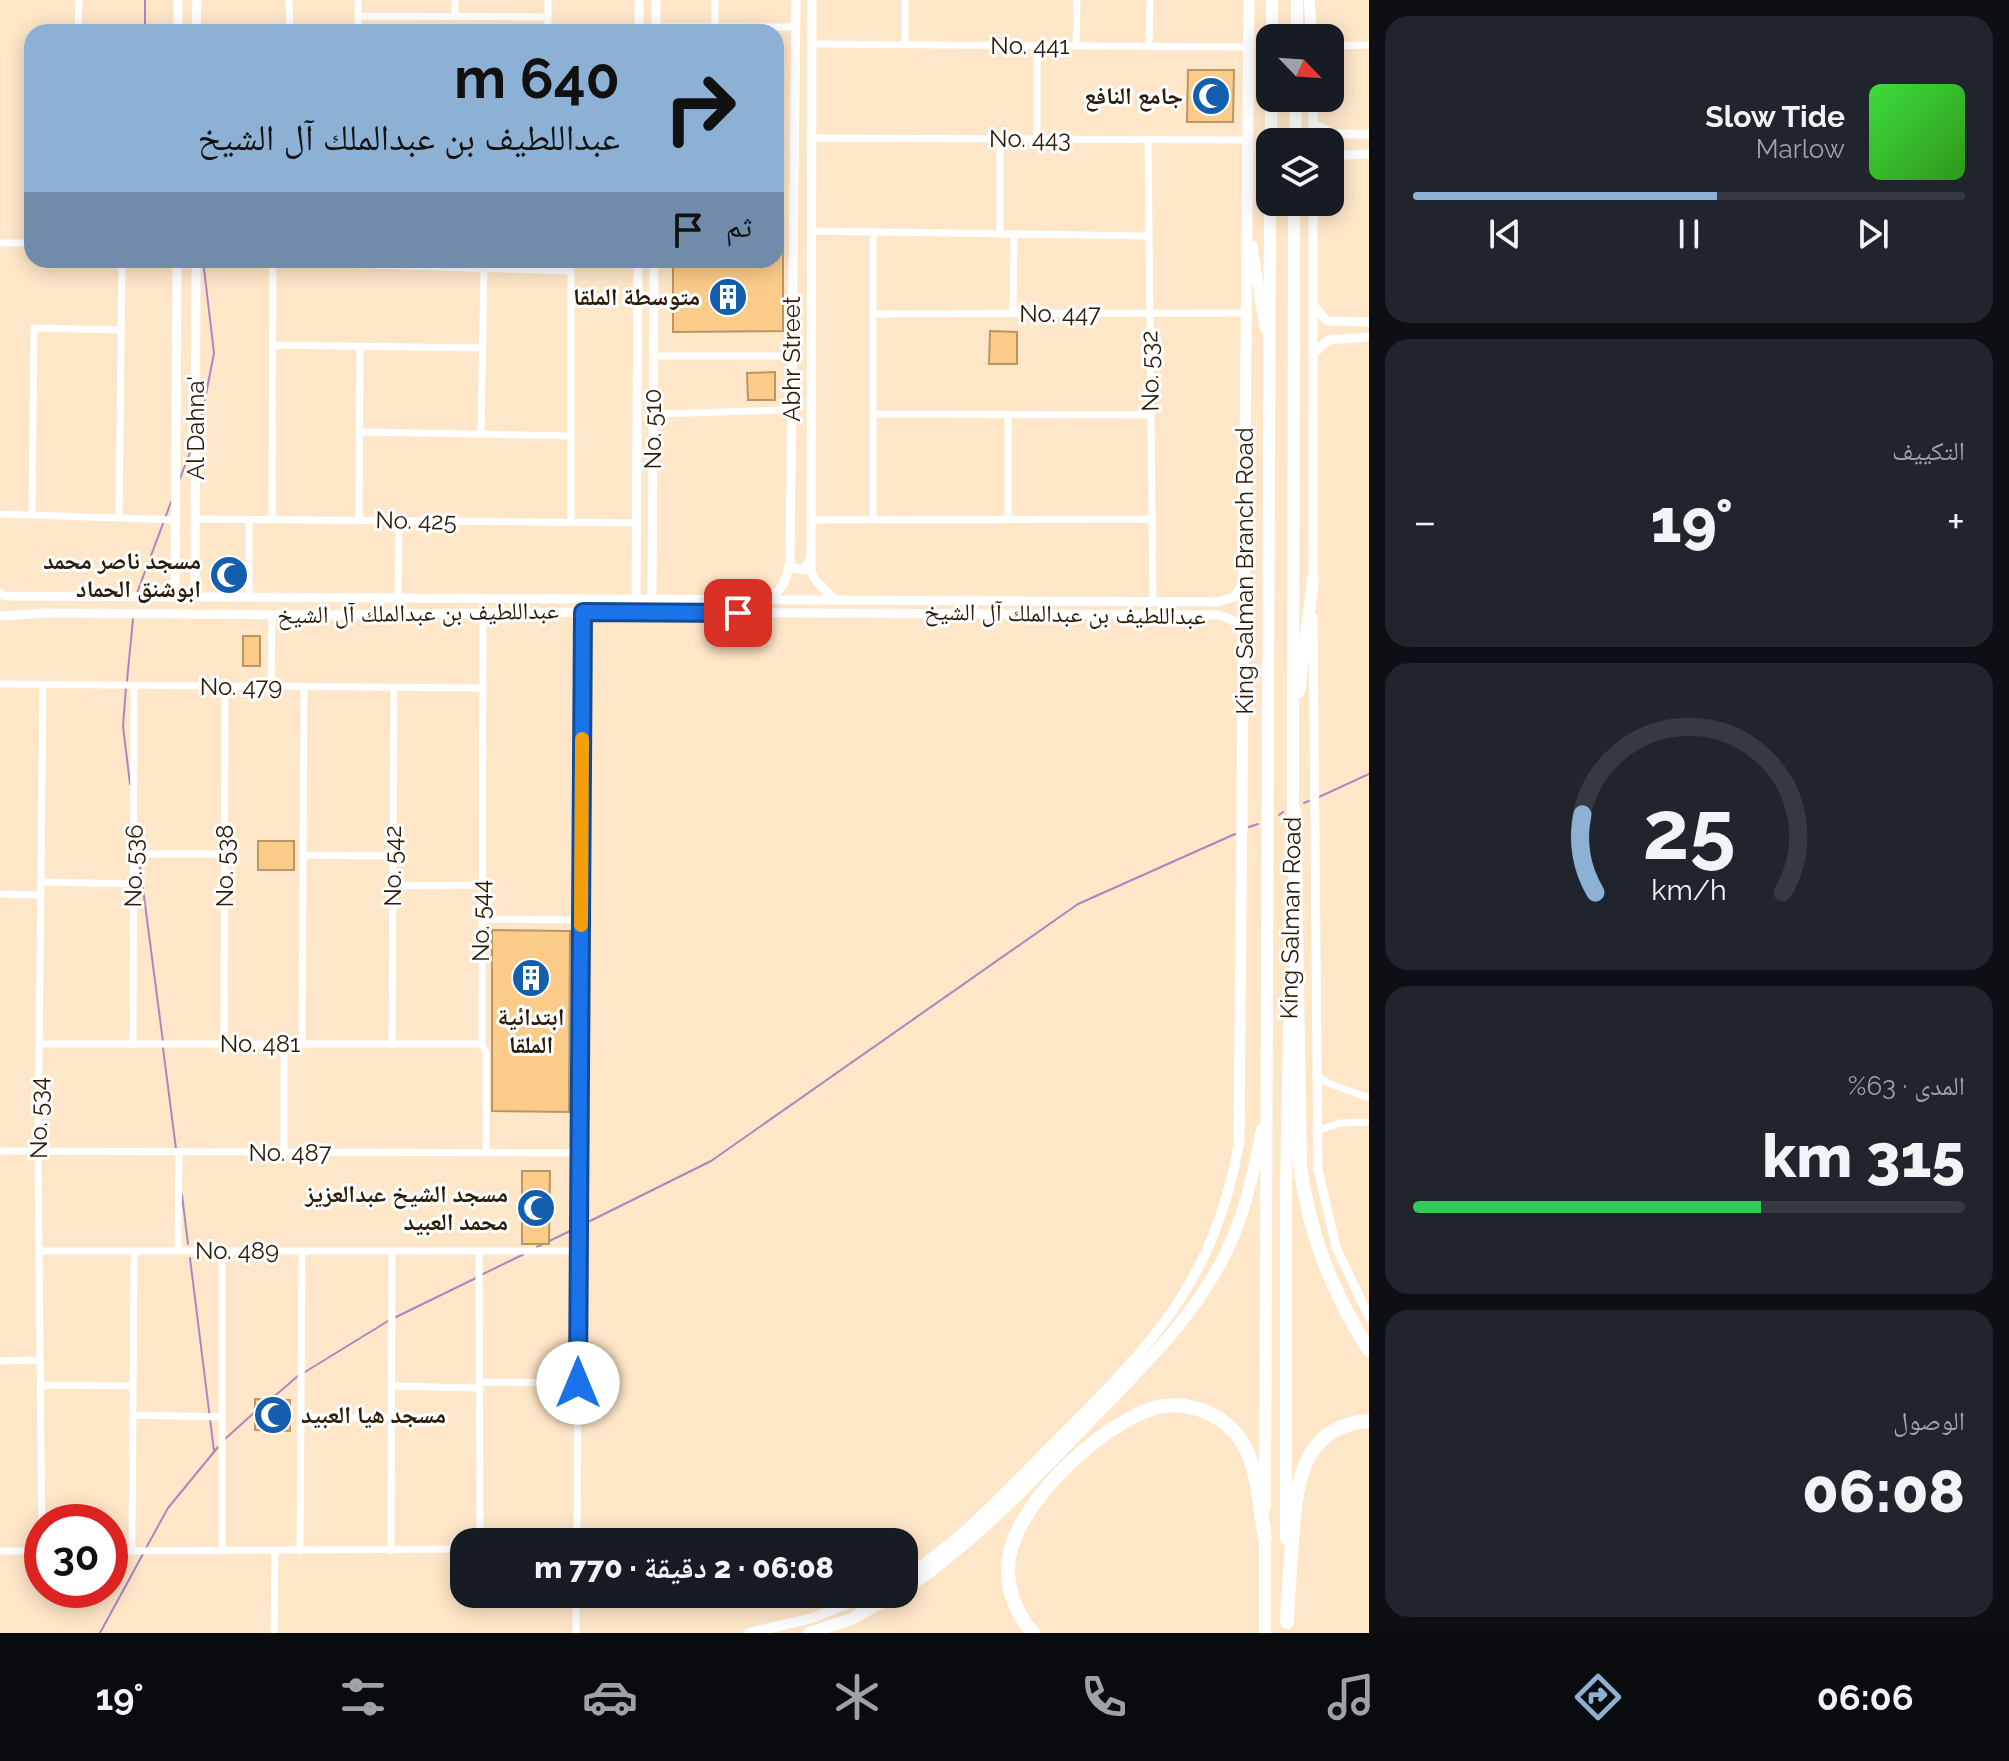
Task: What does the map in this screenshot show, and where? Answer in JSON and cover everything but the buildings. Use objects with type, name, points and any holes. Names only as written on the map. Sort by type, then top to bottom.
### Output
[{"type":"highway","points":[[1272,0],[1272,24]]},
{"type":"highway","points":[[1297,0],[1297,24]]},
{"type":"highway","name":"King Salman Road","points":[[1265,1633],[1270,216]]},
{"type":"highway","name":"King Salman Road","points":[[1287,1628],[1286,1188],[1294,811],[1294,216]]},
{"type":"highway","points":[[1292,750],[1313,579]]},
{"type":"highway","points":[[1294,811],[1300,1166],[1306,1208],[1323,1265],[1369,1350]]},
{"type":"highway","points":[[918,1581],[949,1560],[1021,1492],[1175,1332],[1201,1297],[1240,1219],[1268,1099]]},
{"type":"highway","points":[[1033,1633],[1022,1620],[1010,1595],[1008,1565],[1018,1534],[1037,1500],[1083,1451],[1119,1425],[1156,1407],[1185,1406],[1206,1411],[1240,1438],[1250,1458],[1265,1538]]},
{"type":"highway","points":[[1287,1628],[1296,1490],[1304,1463],[1323,1437],[1340,1427],[1369,1421]]},
{"type":"highway","points":[[809,1633],[851,1619],[871,1608]]},
{"type":"main road","name":"King Salman Branch Road","points":[[1239,1143],[1249,0]]},
{"type":"main road","points":[[1311,0],[1312,24]]},
{"type":"main road","points":[[1247,218],[1269,349]]},
{"type":"main road","points":[[918,1566],[957,1537],[1012,1484],[1158,1333],[1178,1306],[1208,1253],[1227,1201],[1239,1143]]},
{"type":"main road","points":[[749,1633],[813,1618],[837,1608]]},
{"type":"street","points":[[78,24],[79,0]]},
{"type":"street","points":[[178,0],[178,24]]},
{"type":"street","points":[[196,24],[197,0]]},
{"type":"street","points":[[289,0],[290,24]]},
{"type":"street","points":[[358,0],[358,24]]},
{"type":"street","points":[[455,0],[455,17]]},
{"type":"street","points":[[548,0],[548,24]]},
{"type":"street","points":[[639,0],[639,24]]},
{"type":"street","points":[[656,0],[656,24]]},
{"type":"street","points":[[715,0],[715,24]]},
{"type":"street","name":"Abhr Street","points":[[752,600],[773,596],[786,582],[790,561],[796,0]]},
{"type":"street","name":"Abhr Street","points":[[812,0],[811,571],[816,581],[833,598]]},
{"type":"street","points":[[905,0],[905,45]]},
{"type":"street","points":[[1076,46],[1077,0]]},
{"type":"street","points":[[1149,46],[1150,0]]},
{"type":"street","points":[[358,16],[548,17]]},
{"type":"street","points":[[784,27],[796,27]]},
{"type":"street","name":"No. 441","points":[[812,44],[1248,47]]},
{"type":"street","points":[[1037,45],[1037,139]]},
{"type":"street","points":[[1344,46],[1369,45]]},
{"type":"street","points":[[1313,112],[1313,128]]},
{"type":"street","points":[[1313,124],[1334,134],[1369,134]]},
{"type":"street","name":"No. 443","points":[[812,138],[1248,140]]},
{"type":"street","points":[[1000,139],[1000,234]]},
{"type":"street","name":"No. 532","points":[[1148,140],[1153,602]]},
{"type":"street","points":[[1344,155],[1369,154]]},
{"type":"street","points":[[1313,216],[1316,1131],[1318,1169],[1336,1247],[1369,1317]]},
{"type":"street","points":[[812,231],[1149,236]]},
{"type":"street","points":[[873,232],[873,520]]},
{"type":"street","points":[[1013,313],[1014,234]]},
{"type":"street","points":[[0,243],[24,243]]},
{"type":"street","points":[[119,518],[122,268]]},
{"type":"street","name":"Al Dahna'","points":[[175,596],[177,268]]},
{"type":"street","name":"Al Dahna'","points":[[195,596],[196,268]]},
{"type":"street","points":[[272,520],[273,268]]},
{"type":"street","points":[[481,433],[484,268],[571,271],[571,523]]},
{"type":"street","name":"No. 510","points":[[636,598],[638,268]]},
{"type":"street","name":"No. 510","points":[[652,598],[654,268]]},
{"type":"street","points":[[1313,305],[1327,321],[1369,322]]},
{"type":"street","name":"No. 447","points":[[874,314],[1246,313]]},
{"type":"street","points":[[32,515],[34,328],[121,330]]},
{"type":"street","points":[[1313,354],[1328,340],[1369,337]]},
{"type":"street","points":[[273,345],[481,348]]},
{"type":"street","points":[[359,521],[360,346]]},
{"type":"street","points":[[653,356],[792,356]]},
{"type":"street","points":[[653,414],[792,410]]},
{"type":"street","points":[[873,414],[1151,415]]},
{"type":"street","points":[[1008,416],[1008,519]]},
{"type":"street","points":[[359,432],[571,436]]},
{"type":"street","points":[[0,514],[177,520]]},
{"type":"street","name":"No. 425","points":[[196,519],[636,523]]},
{"type":"street","points":[[811,520],[1152,519]]},
{"type":"street","points":[[249,520],[249,596]]},
{"type":"street","points":[[398,597],[399,521]]},
{"type":"street","points":[[790,561],[793,568],[804,570],[811,558]]},
{"type":"street","points":[[175,581],[186,590],[195,580]]},
{"type":"street","points":[[1244,631],[1232,620],[1219,615],[1221,611],[1217,602],[1234,597],[1245,581]]},
{"type":"street","points":[[636,584],[645,592],[652,583]]},
{"type":"street","name":"عبداللطيف بن عبدالملك آل الشيخ","points":[[2,596],[1217,602]]},
{"type":"street","points":[[129,596],[129,613]]},
{"type":"street","points":[[331,597],[331,615]]},
{"type":"street","name":"No. 544","points":[[483,612],[481,919],[486,1153]]},
{"type":"street","points":[[577,1528],[583,612]]},
{"type":"street","name":"عبداللطيف بن عبدالملك آل الشيخ","points":[[1,614],[583,612],[1219,615]]},
{"type":"street","points":[[271,687],[272,615]]},
{"type":"street","name":"No. 479","points":[[0,684],[481,688]]},
{"type":"street","name":"No. 534","points":[[41,1504],[38,1150],[43,685]]},
{"type":"street","name":"No. 536","points":[[133,1045],[134,687]]},
{"type":"street","name":"No. 538","points":[[224,1044],[225,687]]},
{"type":"street","points":[[302,1044],[304,688]]},
{"type":"street","name":"No. 542","points":[[392,1045],[394,688]]},
{"type":"street","points":[[134,854],[225,854]]},
{"type":"street","points":[[303,855],[393,856]]},
{"type":"street","points":[[41,882],[133,884]]},
{"type":"street","points":[[393,886],[481,885]]},
{"type":"street","points":[[0,894],[41,895]]},
{"type":"street","points":[[481,919],[581,920]]},
{"type":"street","name":"No. 481","points":[[39,1044],[482,1044]]},
{"type":"street","points":[[284,1044],[284,1153]]},
{"type":"street","points":[[1316,1074],[1328,1083],[1369,1098]]},
{"type":"street","points":[[1316,1131],[1340,1123],[1369,1122]]},
{"type":"street","name":"No. 487","points":[[0,1151],[579,1153]]},
{"type":"street","points":[[178,1251],[179,1152]]},
{"type":"street","name":"No. 489","points":[[39,1251],[579,1251]]},
{"type":"street","points":[[132,1551],[134,1251]]},
{"type":"street","points":[[222,1251],[222,1551]]},
{"type":"street","points":[[300,1551],[302,1251]]},
{"type":"street","points":[[391,1551],[392,1251]]},
{"type":"street","points":[[479,1251],[480,1528]]},
{"type":"street","points":[[0,1361],[40,1360]]},
{"type":"street","points":[[392,1386],[578,1383]]},
{"type":"street","points":[[40,1385],[133,1386]]},
{"type":"street","points":[[133,1415],[222,1417]]},
{"type":"street","points":[[301,1417],[392,1418]]},
{"type":"street","points":[[128,1551],[450,1549]]},
{"type":"street","points":[[0,1551],[24,1551]]},
{"type":"street","points":[[274,1633],[275,1551]]},
{"type":"street","points":[[576,1608],[576,1633]]},
{"type":"waterway","points":[[145,0],[145,24]]},
{"type":"waterway","points":[[200,425],[214,353],[204,268]]},
{"type":"waterway","points":[[179,481],[191,450]]},
{"type":"waterway","points":[[137,593],[171,502]]},
{"type":"waterway","points":[[127,681],[133,619]]},
{"type":"waterway","points":[[126,687],[123,726],[130,784]]},
{"type":"waterway","points":[[1319,797],[1369,774]]},
{"type":"waterway","points":[[1304,803],[1309,801]]},
{"type":"waterway","points":[[1279,815],[1283,812]]},
{"type":"waterway","points":[[1249,827],[1258,824]]},
{"type":"waterway","points":[[580,1226],[711,1161],[1078,904],[1235,834]]},
{"type":"waterway","points":[[137,838],[139,851]]},
{"type":"waterway","points":[[139,858],[163,1042]]},
{"type":"waterway","points":[[163,1048],[176,1149]]},
{"type":"waterway","points":[[182,1195],[188,1244]]},
{"type":"waterway","points":[[537,1247],[574,1229]]},
{"type":"waterway","points":[[483,1274],[524,1254]]},
{"type":"waterway","points":[[190,1258],[214,1451]]},
{"type":"waterway","points":[[394,1318],[478,1277]]},
{"type":"waterway","points":[[305,1372],[388,1321]]},
{"type":"waterway","points":[[270,1400],[299,1375]]},
{"type":"waterway","points":[[225,1439],[256,1411]]},
{"type":"waterway","points":[[146,1548],[168,1508],[218,1447]]},
{"type":"waterway","points":[[100,1633],[143,1554]]},
{"type":"slow traffic","points":[[581,925],[582,739]]},
{"type":"place","name":"جامع النافع","points":[[1211,96]]},
{"type":"place","name":"متوسطة الملقا","points":[[728,297]]},
{"type":"place","name":"مسجد ناصر محمد ابوشنق الحماد","points":[[229,575]]},
{"type":"place","name":"ابتدائية الملقا","points":[[531,978]]},
{"type":"place","name":"مسجد الشيخ عبدالعزيز محمد العبيد","points":[[536,1208]]},
{"type":"place","name":"مسجد هيا العبيد","points":[[273,1415]]},
{"type":"route","points":[[578,1383],[583,612],[738,613]]}]
